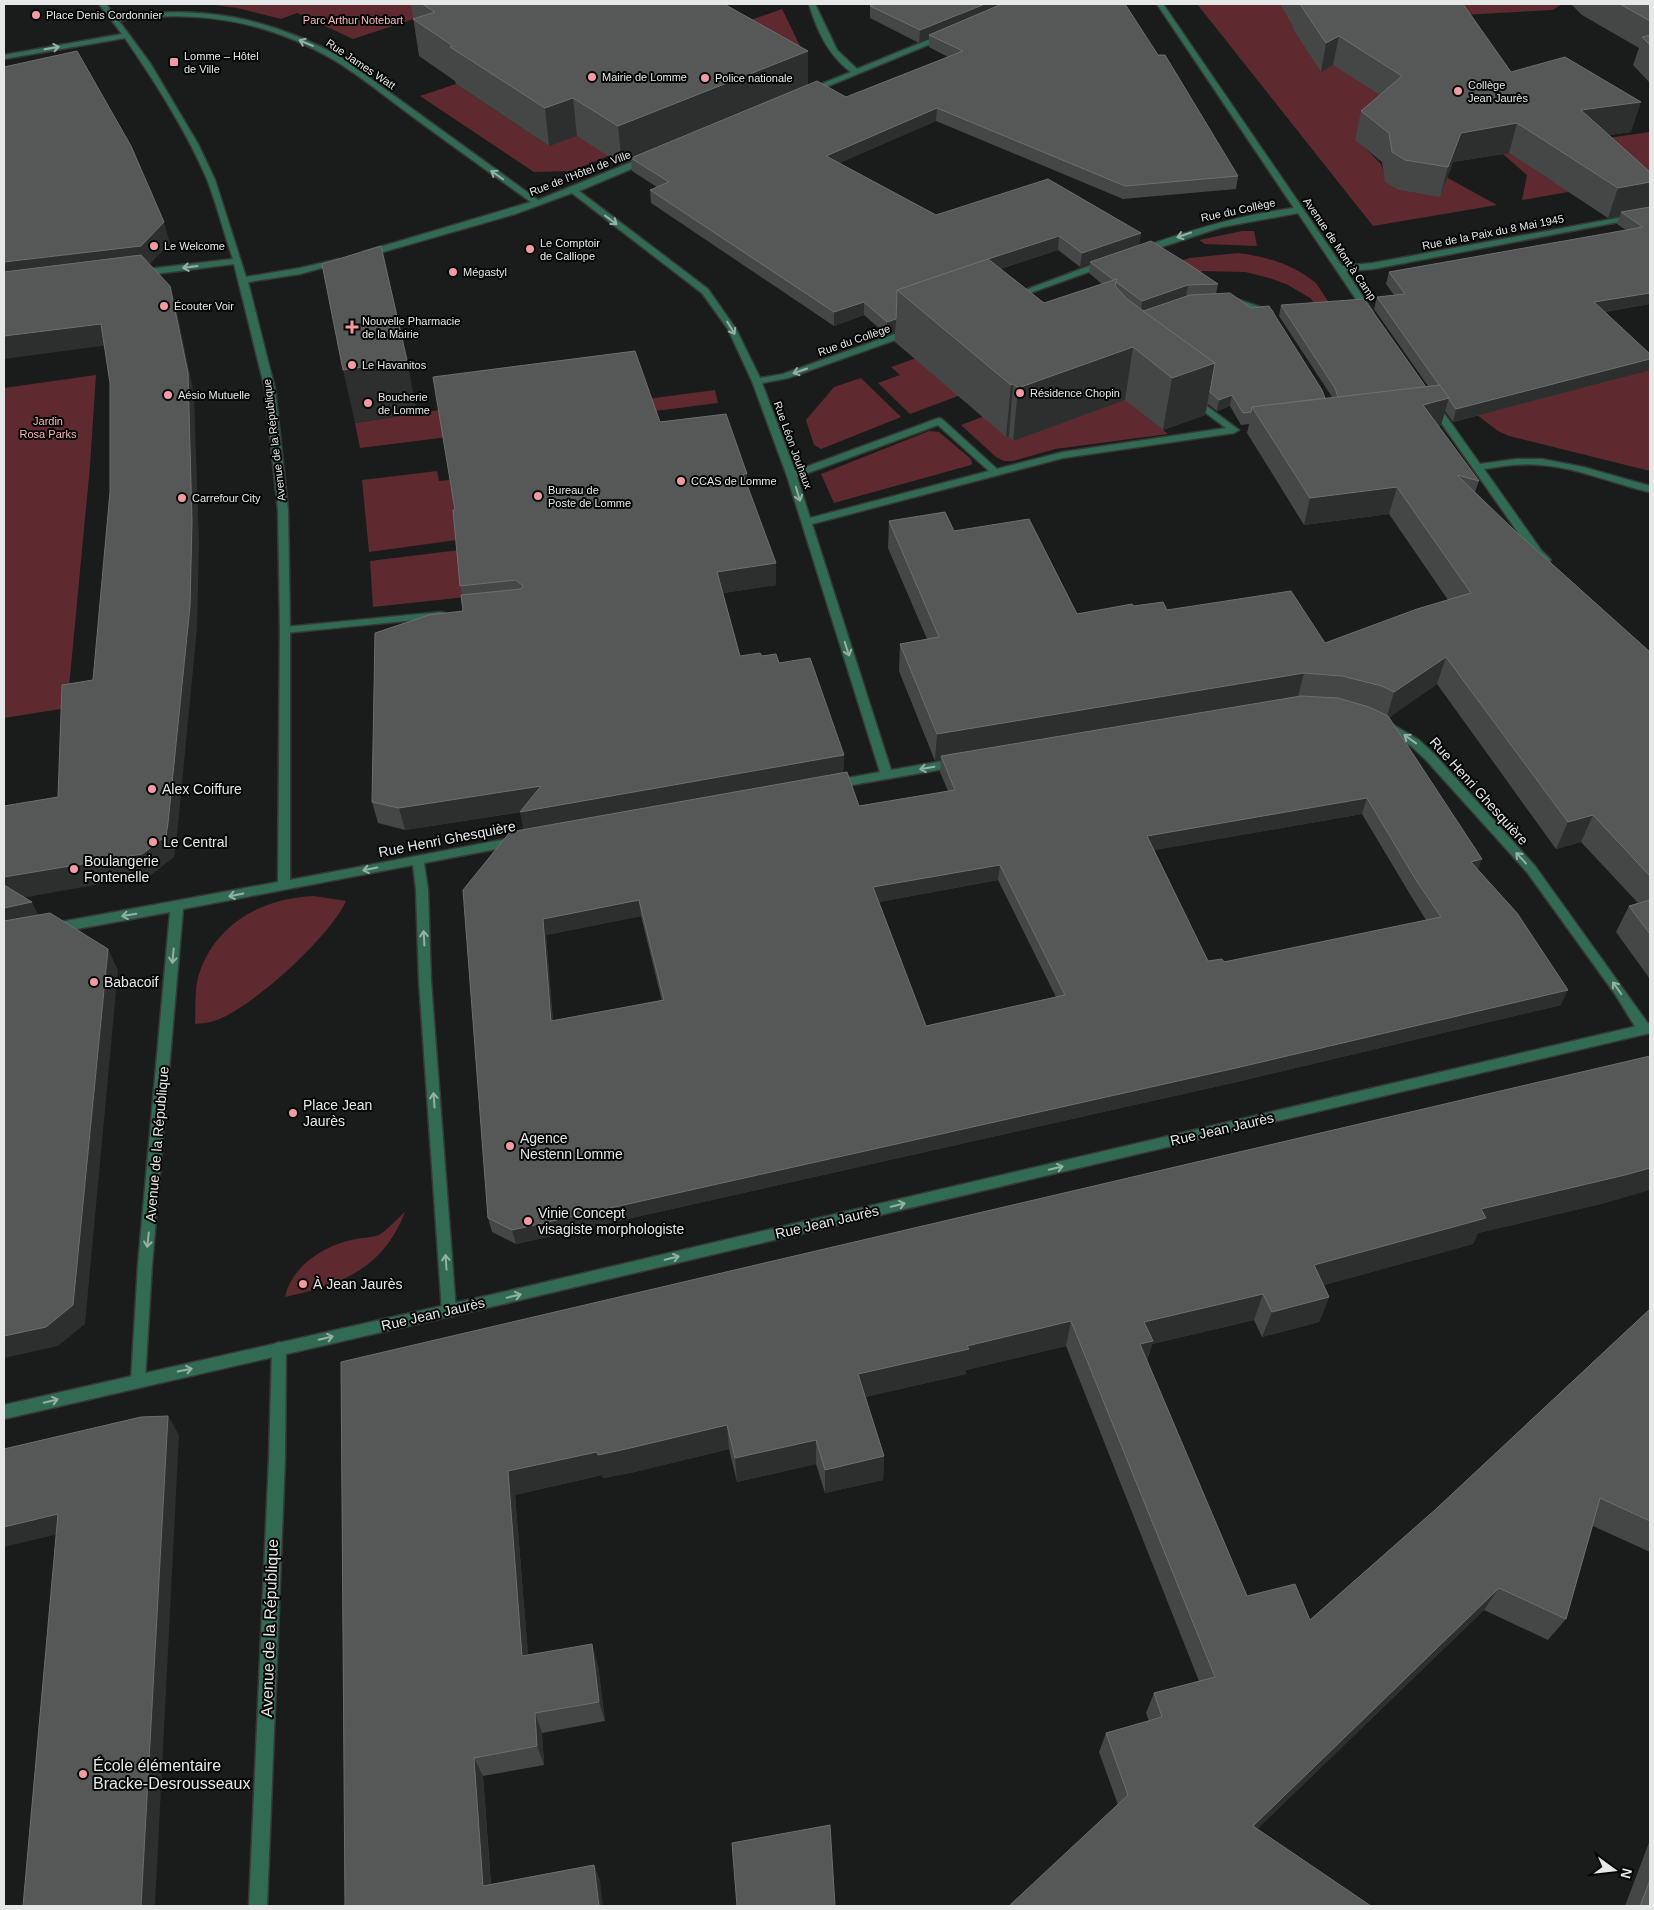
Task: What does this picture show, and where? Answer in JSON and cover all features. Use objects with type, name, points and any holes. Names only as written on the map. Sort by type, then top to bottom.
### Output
[{"type":"street","name":"Avenue de la République","points":[[102,4],[127,35],[166,95],[203,162],[215,189],[244,280],[266,369],[273,409],[282,510],[285,630],[284,886]]},
{"type":"street","points":[[812,4],[834,53],[844,65],[856,72]]},
{"type":"street","name":"Avenue de Mont à Camp","points":[[1160,4],[1372,318]]},
{"type":"street","name":"Rue James Watt","points":[[115,20],[136,15],[166,12],[210,15],[265,27],[309,44],[339,60],[537,203]]},
{"type":"street","points":[[802,95],[953,33]]},
{"type":"street","points":[[4,57],[127,35]]},
{"type":"street","name":"Rue de l'Hôtel de Ville","points":[[359,256],[537,203],[658,155]]},
{"type":"street","name":"Rue Léon Jouhaux","points":[[573,190],[705,291],[732,328],[757,381],[792,476],[887,774]]},
{"type":"street","name":"Rue du Collège","points":[[1127,255],[1202,229],[1269,214],[1300,210]]},
{"type":"street","name":"Rue de la Paix du 8 Mai 1945","points":[[1340,269],[1373,266],[1650,214]]},
{"type":"street","points":[[1007,298],[1118,258]]},
{"type":"street","points":[[244,280],[300,271],[350,259]]},
{"type":"street","points":[[130,274],[238,261]]},
{"type":"street","points":[[1221,300],[1230,299],[1271,314],[1276,322]]},
{"type":"street","name":"Rue du Collège","points":[[757,381],[785,376],[914,331]]},
{"type":"street","points":[[806,522],[1063,455],[1239,430],[1187,395]]},
{"type":"street","points":[[1431,405],[1537,552],[1551,565]]},
{"type":"street","points":[[792,476],[939,421],[996,473]]},
{"type":"street","points":[[1477,467],[1507,463],[1542,462],[1650,489]]},
{"type":"street","points":[[285,630],[450,614]]},
{"type":"street","name":"Rue Henri Ghesquière","points":[[1372,719],[1398,732],[1430,756],[1531,870],[1647,1028]]},
{"type":"street","points":[[828,785],[965,761]]},
{"type":"street","name":"Rue Henri Ghesquière","points":[[41,931],[177,907],[533,838]]},
{"type":"street","points":[[418,859],[422,890],[425,981],[449,1310]]},
{"type":"street","name":"Avenue de la République","points":[[138,1381],[145,1272],[177,907]]},
{"type":"street","name":"Rue Jean Jaurès","points":[[4,1412],[449,1310],[1647,1028]]},
{"type":"street","name":"Avenue de la République","points":[[258,1906],[277,1458],[279,1349]]},
{"type":"green space","name":"Parc Arthur Notebart","points":[[206,4],[424,4],[420,17],[353,39],[297,13],[281,19],[237,8]]},
{"type":"green space","points":[[1197,4],[1322,4],[1420,109],[1359,142],[1381,164],[1387,182],[1398,190],[1423,194],[1442,189],[1446,177],[1497,205],[1373,226]]},
{"type":"green space","points":[[1434,4],[1562,4],[1553,10],[1461,15]]},
{"type":"green space","points":[[782,9],[803,52],[719,31]]},
{"type":"green space","points":[[456,84],[549,146],[600,127],[630,147],[572,171],[534,172],[420,96]]},
{"type":"green space","points":[[1650,132],[1650,178],[1587,141]]},
{"type":"green space","points":[[1509,153],[1555,183],[1614,184],[1522,200],[1527,175],[1503,154]]},
{"type":"green space","points":[[1242,231],[1254,231],[1257,246],[1205,244],[1199,240]]},
{"type":"green space","points":[[1238,253],[1279,262],[1307,276],[1316,283],[1395,403],[1310,298],[1288,285],[1245,272],[1203,271],[1017,322],[1189,258]]},
{"type":"green space","points":[[1005,327],[958,396],[910,414],[878,383],[900,375],[891,367]]},
{"type":"green space","points":[[1061,347],[1168,434],[1055,449],[1013,461],[1004,461],[996,457],[961,425],[982,417]]},
{"type":"green space","points":[[1650,370],[1650,471],[1509,436],[1498,431],[1477,415]]},
{"type":"green space","name":"Jardin Rosa Parks","points":[[96,375],[90,466],[67,708],[4,718],[4,388]]},
{"type":"green space","points":[[861,378],[901,417],[821,449],[814,445],[806,420],[834,387]]},
{"type":"green space","points":[[715,390],[718,403],[360,448],[355,423],[445,409],[449,425]]},
{"type":"green space","points":[[929,431],[939,432],[971,459],[971,465],[834,503],[821,474]]},
{"type":"green space","points":[[437,471],[439,481],[450,480],[459,532],[457,540],[369,552],[362,480]]},
{"type":"green space","points":[[459,550],[531,590],[373,607],[370,561]]},
{"type":"green space","points":[[314,896],[346,901],[324,933],[288,970],[248,1003],[214,1021],[195,1024],[196,992],[199,974],[207,956],[229,927],[260,908],[295,898]]},
{"type":"green space","points":[[405,1212],[396,1232],[385,1248],[358,1271],[324,1287],[285,1297],[295,1275],[312,1258],[333,1246],[359,1238],[379,1235]]},
{"type":"building","name":"Mairie de Lomme","points":[[422,4],[724,4],[808,51],[618,126],[573,98],[545,108],[450,47],[453,46],[413,19],[435,12]]},
{"type":"building","points":[[875,4],[985,4],[920,30],[870,6]]},
{"type":"building","points":[[1002,4],[1125,4],[1158,55],[1165,55],[1238,176],[1125,186],[937,108],[826,156],[936,215],[1048,179],[1141,233],[1082,253],[1059,236],[897,290],[896,319],[887,322],[864,302],[834,312],[650,190],[669,182],[631,158],[817,81],[846,97],[963,51],[929,35]]},
{"type":"building","points":[[1300,4],[1463,4],[1511,72],[1565,57],[1641,102],[1581,110],[1650,172],[1650,182],[1618,188],[1517,123],[1461,133],[1448,167],[1405,160],[1392,152],[1389,133],[1361,111],[1402,76],[1339,36],[1326,43]]},
{"type":"building","points":[[1620,4],[1650,4],[1650,21]]},
{"type":"building","points":[[1650,35],[1650,45],[1642,37]]},
{"type":"building","points":[[77,51],[131,146],[164,222],[141,246],[4,262],[4,67]]},
{"type":"building","points":[[1650,207],[1650,293],[1594,302],[1650,354],[1650,359],[1456,409],[1377,297],[1405,294],[1389,272],[1643,227],[1621,212]]},
{"type":"building","points":[[1151,241],[1218,284],[1188,285],[1142,301],[1116,282],[1117,279],[1114,280],[1090,262]]},
{"type":"building","points":[[381,246],[407,360],[343,370],[322,264]]},
{"type":"building","points":[[141,255],[170,286],[188,373],[192,521],[190,606],[166,836],[142,854],[4,877],[4,806],[58,797],[62,685],[93,680],[110,492],[110,383],[101,324],[4,336],[4,272]]},
{"type":"building","points":[[988,259],[1044,303],[1117,279],[1115,286],[1127,299],[1215,363],[1172,378],[1133,347],[1018,388],[1013,384],[1011,385],[897,290]]},
{"type":"building","points":[[1230,293],[1251,308],[1269,306],[1322,390],[1325,398],[1252,407],[1251,412],[1243,413],[1232,395],[1219,400],[1210,392],[1215,363],[1143,311],[1190,295]]},
{"type":"building","points":[[1364,299],[1426,387],[1338,397],[1335,388],[1281,305]]},
{"type":"building","points":[[635,351],[660,422],[726,414],[747,474],[743,474],[776,563],[717,572],[740,656],[760,653],[762,656],[776,654],[779,663],[810,658],[844,755],[520,812],[541,786],[399,808],[372,802],[375,633],[429,615],[463,611],[461,595],[521,589],[523,586],[516,580],[460,586],[453,510],[455,510],[433,377]]},
{"type":"building","points":[[1440,385],[1449,398],[1423,405],[1479,481],[1457,475],[1513,529],[1650,652],[1650,876],[1593,815],[1568,822],[1446,657],[1394,692],[1382,686],[1342,676],[1304,673],[937,734],[900,644],[939,637],[889,521],[945,512],[954,531],[1029,519],[1077,614],[1132,604],[1134,606],[1163,602],[1167,610],[1291,591],[1325,643],[1417,609],[1471,593],[1397,487],[1310,498],[1252,407]]},
{"type":"building","points":[[1301,696],[1338,698],[1369,707],[1388,716],[1482,859],[1471,862],[1517,913],[1568,990],[1236,1068],[512,1230],[488,1218],[463,890],[510,832],[847,772],[859,806],[955,790],[941,756]],"holes":[[[1367,798],[1416,880],[1441,917],[1224,962],[1222,959],[1208,961],[1147,836]],[[1000,865],[1065,995],[926,1026],[873,887]],[[639,900],[664,1000],[551,1021],[543,919]]]},
{"type":"building","points":[[4,885],[32,902],[4,908]]},
{"type":"building","points":[[1650,900],[1650,934],[1629,906]]},
{"type":"building","points":[[50,913],[108,949],[73,1305],[46,1327],[4,1336],[4,921]]},
{"type":"building","points":[[1650,1056],[1650,1168],[1481,1209],[1486,1218],[1314,1265],[1329,1297],[1272,1312],[1263,1294],[1144,1322],[1153,1341],[1140,1344],[1247,1596],[1295,1584],[1310,1620],[1436,1509],[1650,1309],[1650,1521],[1600,1498],[1566,1619],[1499,1588],[1253,1826],[1371,1906],[1009,1906],[1128,1795],[1106,1733],[1162,1717],[1154,1693],[1215,1677],[1071,1321],[967,1346],[969,1349],[858,1374],[884,1456],[825,1470],[816,1440],[735,1458],[727,1425],[598,1455],[597,1452],[508,1471],[522,1656],[592,1644],[599,1702],[535,1713],[537,1746],[474,1758],[483,1886],[594,1865],[599,1906],[345,1906],[341,1362]]},
{"type":"building","name":"École élémentaire Bracke-Desrousseaux","points":[[168,1416],[141,1906],[23,1906],[58,1514],[4,1527],[4,1449],[141,1417]]},
{"type":"building","points":[[830,1825],[835,1906],[737,1906],[732,1843]]},
{"type":"building","points":[[1650,1880],[1650,1906],[1640,1906]]},
{"type":"place","name":"Place Denis Cordonnier","points":[[36,15]]},
{"type":"place","name":"Lomme – Hôtel de Ville","points":[[174,62]]},
{"type":"place","name":"Mairie de Lomme","points":[[592,77]]},
{"type":"place","name":"Police nationale","points":[[705,78]]},
{"type":"place","name":"Collège Jean Jaurès","points":[[1458,91]]},
{"type":"place","name":"Le Welcome","points":[[154,246]]},
{"type":"place","name":"Le Comptoir de Calliope","points":[[530,249]]},
{"type":"place","name":"Mégastyl","points":[[453,272]]},
{"type":"place","name":"Écouter Voir","points":[[164,306]]},
{"type":"place","name":"Nouvelle Pharmacie de la Mairie","points":[[352,327]]},
{"type":"place","name":"Le Havanitos","points":[[352,365]]},
{"type":"place","name":"Résidence Chopin","points":[[1020,393]]},
{"type":"place","name":"Aésio Mutuelle","points":[[168,395]]},
{"type":"place","name":"Boucherie de Lomme","points":[[368,403]]},
{"type":"place","name":"CCAS de Lomme","points":[[681,481]]},
{"type":"place","name":"Bureau de Poste de Lomme","points":[[538,496]]},
{"type":"place","name":"Carrefour City","points":[[182,498]]},
{"type":"place","name":"Alex Coiffure","points":[[152,789]]},
{"type":"place","name":"Le Central","points":[[153,842]]},
{"type":"place","name":"Boulangerie Fontenelle","points":[[74,869]]},
{"type":"place","name":"Babacoif","points":[[94,982]]},
{"type":"place","name":"Place Jean Jaurès","points":[[293,1113]]},
{"type":"place","name":"Agence Nestenn Lomme","points":[[510,1146]]},
{"type":"place","name":"Vinie Concept visagiste morphologiste","points":[[528,1221]]},
{"type":"place","name":"À Jean Jaurès","points":[[303,1284]]},
{"type":"place","name":"École élémentaire Bracke-Desrousseaux","points":[[83,1774]]}]
